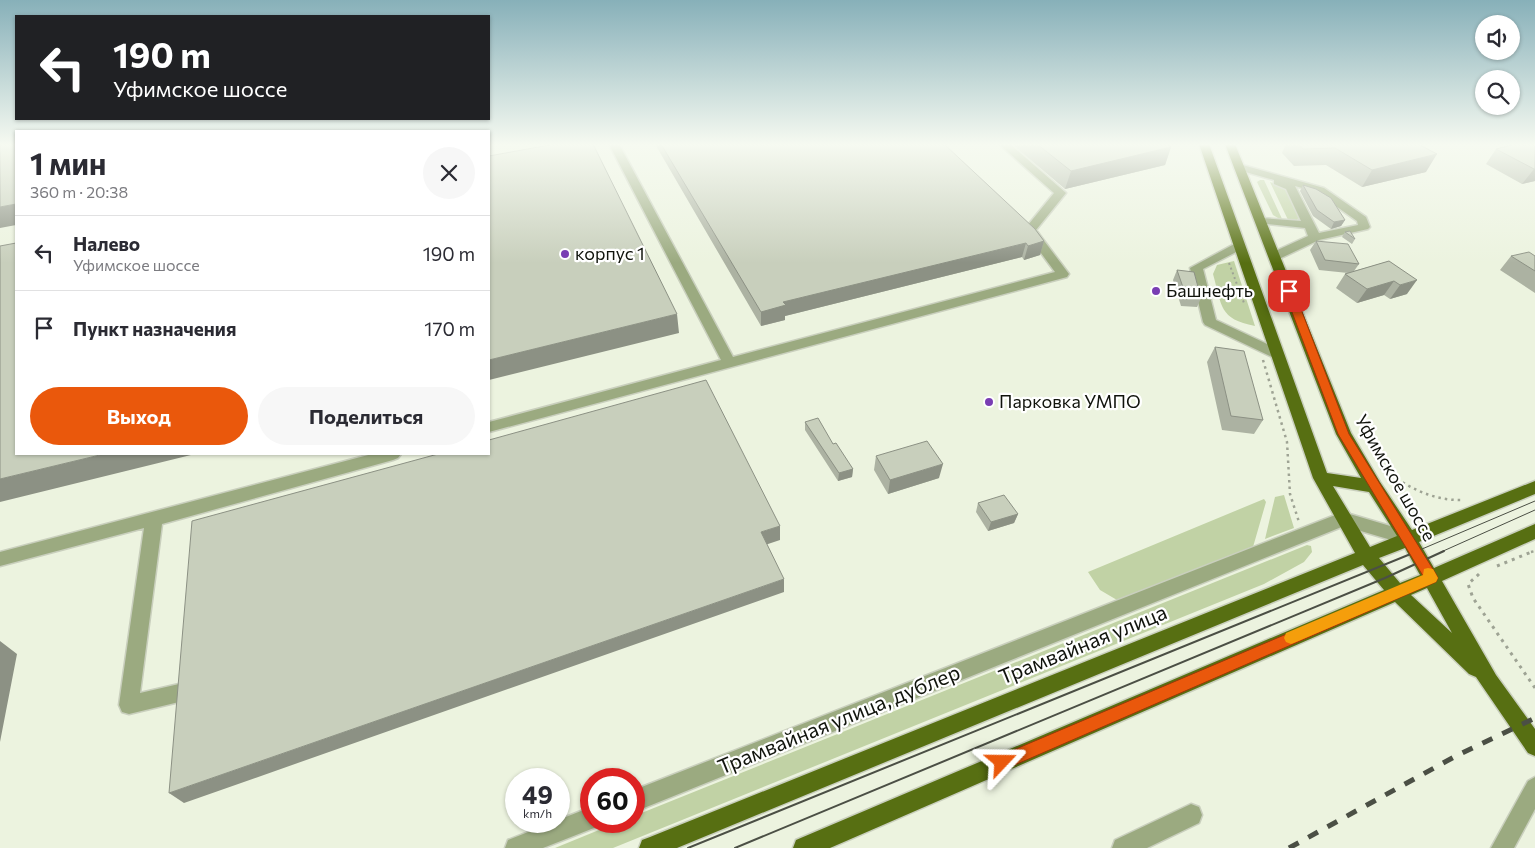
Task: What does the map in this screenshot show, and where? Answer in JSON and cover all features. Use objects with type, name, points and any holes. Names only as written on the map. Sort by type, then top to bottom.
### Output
[{"type":"main road","points":[[1217,184],[1321,478],[1343,519],[1366,555],[1398,591],[1489,681],[1535,746]]},
{"type":"main road","name":"Уфимское шоссе","points":[[1245,184],[1344,434],[1374,486],[1408,538],[1489,681]]},
{"type":"main road","points":[[1321,478],[1374,486]]},
{"type":"main road","name":"Трамвайная улица","points":[[650,848],[1535,487]]},
{"type":"main road","points":[[804,848],[1431,578],[1535,531]]},
{"type":"street","points":[[635,184],[729,363]]},
{"type":"street","points":[[490,427],[1063,274],[1030,230],[1060,193],[1049,184]]},
{"type":"street","points":[[1281,184],[1290,187],[1315,237]]},
{"type":"street","points":[[1275,256],[1315,237],[1364,227],[1362,219],[1320,190],[1296,184]]},
{"type":"street","points":[[1261,221],[1310,226]]},
{"type":"street","points":[[1238,246],[1196,268],[1210,322],[1277,354]]},
{"type":"street","points":[[0,559],[388,455]]},
{"type":"street","points":[[154,519],[129,705],[179,693]]},
{"type":"street","points":[[1343,519],[1408,538]]},
{"type":"street","name":"Трамвайная улица, дублер","points":[[645,797],[1343,519]]},
{"type":"street","points":[[1502,848],[1535,788]]},
{"type":"street","points":[[1123,848],[1191,814]]},
{"type":"street","points":[[516,848],[580,822]]},
{"type":"path","points":[[1377,464],[1388,473],[1417,490],[1452,501],[1467,500]]},
{"type":"path","points":[[1489,569],[1535,551]]},
{"type":"path","points":[[1480,573],[1468,584],[1473,598],[1535,688]]},
{"type":"green space","points":[[1258,184],[1266,184],[1283,221],[1273,215]]},
{"type":"green space","points":[[1271,184],[1285,188],[1299,217],[1297,220],[1289,222]]},
{"type":"green space","points":[[1234,261],[1255,326],[1243,323],[1228,315],[1221,303],[1213,274],[1217,265]]},
{"type":"green space","points":[[1284,495],[1294,528],[1265,539],[1275,497]]},
{"type":"green space","points":[[1264,499],[1266,502],[1253,547],[1117,600],[1100,590],[1088,572]]},
{"type":"green space","points":[[1307,545],[1311,546],[1312,552],[1304,562],[1264,584],[613,848],[555,848],[592,833],[645,833],[645,812]]},
{"type":"building","points":[[0,184],[15,184],[15,204],[0,207]]},
{"type":"building","name":"корпус 1","points":[[490,184],[613,184],[677,314],[490,360]]},
{"type":"building","points":[[685,184],[986,184],[1035,229],[1044,241],[1028,246],[1026,243],[783,302],[786,305],[761,312]]},
{"type":"building","points":[[1303,185],[1316,189],[1331,198],[1345,220],[1334,222],[1317,210]]},
{"type":"building","points":[[1350,231],[1355,239],[1345,232]]},
{"type":"building","points":[[1316,241],[1348,244],[1359,264],[1325,260]]},
{"type":"building","points":[[15,243],[15,455],[100,455],[0,479],[0,246]]},
{"type":"building","points":[[1529,252],[1535,256],[1535,271],[1511,256]]},
{"type":"building","points":[[1389,261],[1417,280],[1400,285],[1394,281],[1367,289],[1345,274]]},
{"type":"building","points":[[1177,270],[1194,272],[1201,298],[1186,296]]},
{"type":"building","points":[[1215,347],[1244,351],[1263,420],[1231,416]]},
{"type":"building","points":[[706,380],[780,526],[761,532],[784,579],[169,793],[192,521],[434,455],[490,455],[490,440]]},
{"type":"building","points":[[818,418],[833,444],[836,443],[853,469],[839,473],[805,422]]},
{"type":"building","points":[[927,441],[943,464],[890,480],[876,456]]},
{"type":"building","points":[[1004,495],[1018,514],[991,522],[978,503]]},
{"type":"tram line","points":[[1415,552],[1535,501]]},
{"type":"tram line","points":[[1441,552],[1535,510]]},
{"type":"tram line","points":[[688,848],[1418,551]]},
{"type":"tram line","points":[[735,848],[1385,578],[1444,551]]},
{"type":"railway","points":[[1289,848],[1454,757],[1535,718]]},
{"type":"slow traffic","points":[[1291,638],[1431,578],[1428,573]]},
{"type":"place","name":"корпус 1","points":[[565,254]]},
{"type":"place","name":"Башнефть","points":[[1156,291]]},
{"type":"place","name":"Парковка УМПО","points":[[989,402]]},
{"type":"route","points":[[1002,762],[1431,578],[1344,434],[1289,291]]}]
